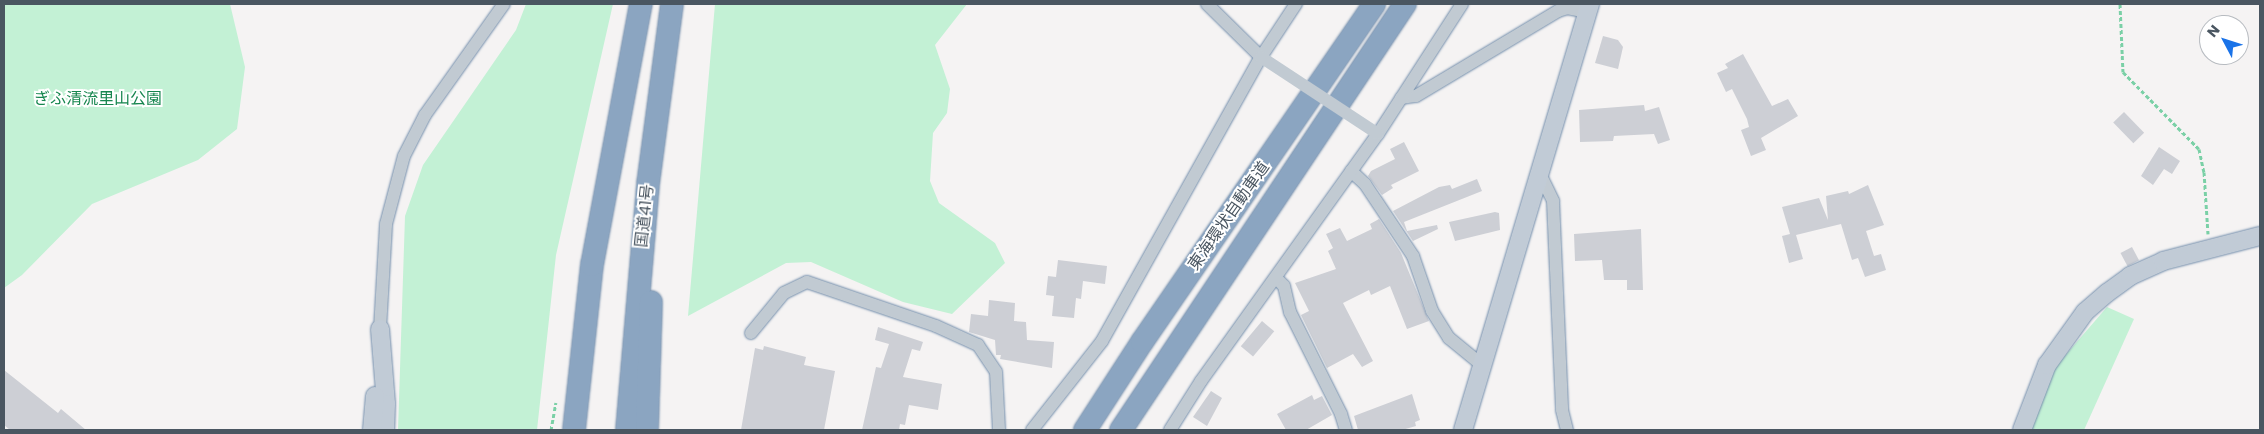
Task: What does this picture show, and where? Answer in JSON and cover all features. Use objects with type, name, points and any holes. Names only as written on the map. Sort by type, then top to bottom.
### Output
[{"type":"highway","points":[[574,430],[592,265],[641,4]]},
{"type":"highway","name":"国道41号","points":[[628,430],[645,213],[672,4]]},
{"type":"highway","name":"国道41号","points":[[637,430],[648,271],[681,4]]},
{"type":"highway","name":"東海環状自動車道","points":[[1085,430],[1142,342],[1374,4]]},
{"type":"highway","name":"東海環状自動車道","points":[[1121,430],[1405,4]]},
{"type":"highway","points":[[647,430],[652,305],[648,271]]},
{"type":"street","points":[[372,430],[386,224],[404,156],[425,115],[504,4]]},
{"type":"street","points":[[1207,4],[1261,57],[1378,134]]},
{"type":"street","points":[[1032,430],[1102,341],[1261,57],[1296,4]]},
{"type":"street","points":[[1170,430],[1201,381],[1378,134],[1462,4]]},
{"type":"street","points":[[1401,98],[1416,96],[1558,11],[1567,8],[1588,8],[1463,430]]},
{"type":"street","points":[[1351,171],[1365,184],[1408,249],[1432,311],[1449,338],[1482,365]]},
{"type":"street","points":[[1540,174],[1553,201],[1562,410],[1566,430]]},
{"type":"street","points":[[2022,430],[2047,364],[2085,312],[2130,276],[2163,260],[2209,247],[2260,236]]},
{"type":"street","points":[[1276,278],[1284,286],[1290,312],[1341,414],[1346,430]]},
{"type":"street","points":[[751,333],[784,293],[807,282],[936,326],[978,345],[996,372],[999,430]]},
{"type":"street","points":[[380,329],[386,404],[385,430]]},
{"type":"path","points":[[2120,4],[2123,72],[2199,149],[2204,172],[2209,247]]},
{"type":"green space","name":"ぎふ清流里山公園","points":[[4,4],[230,4],[245,67],[237,129],[198,160],[92,204],[22,275],[4,288]]},
{"type":"green space","points":[[526,4],[613,4],[556,255],[537,430],[398,430],[405,216],[423,165],[516,30]]},
{"type":"green space","points":[[715,4],[967,4],[935,45],[950,89],[947,113],[933,133],[930,181],[939,203],[995,243],[1005,263],[952,314],[903,302],[811,262],[786,263],[688,316]]},
{"type":"green space","points":[[2107,307],[2134,319],[2084,430],[2030,430],[2050,373]]},
{"type":"building","points":[[1603,36],[1618,40],[1623,47],[1618,69],[1595,63]]},
{"type":"building","points":[[1743,54],[1772,106],[1788,99],[1798,116],[1761,138],[1766,150],[1751,156],[1741,130],[1749,127],[1747,119],[1732,89],[1726,92],[1717,73],[1728,68],[1725,64]]},
{"type":"building","points":[[1644,105],[1645,111],[1659,107],[1670,140],[1658,144],[1654,134],[1614,136],[1613,141],[1580,142],[1579,110]]},
{"type":"building","points":[[2124,112],[2144,133],[2133,143],[2113,122]]},
{"type":"building","points":[[1404,142],[1419,171],[1391,185],[1393,188],[1382,195],[1368,176],[1371,171],[1395,159],[1390,149]]},
{"type":"building","points":[[2159,147],[2180,161],[2172,174],[2164,169],[2153,185],[2141,176]]},
{"type":"building","points":[[1477,179],[1482,191],[1404,222],[1407,231],[1437,225],[1438,229],[1413,241],[1393,211],[1439,187],[1450,185],[1452,189]]},
{"type":"building","points":[[1868,185],[1884,225],[1866,231],[1874,256],[1881,254],[1886,270],[1865,277],[1858,258],[1852,260],[1841,224],[1796,235],[1803,259],[1789,263],[1782,236],[1790,234],[1782,207],[1819,198],[1828,220],[1826,196],[1848,191],[1849,194]]},
{"type":"building","points":[[1495,212],[1499,213],[1500,230],[1455,241],[1449,222]]},
{"type":"building","points":[[1379,219],[1401,253],[1429,321],[1407,329],[1390,286],[1371,295],[1369,290],[1343,303],[1373,361],[1362,367],[1353,354],[1327,368],[1301,315],[1309,311],[1295,283],[1336,269],[1328,251],[1333,248],[1326,234],[1340,228],[1347,241],[1372,229],[1370,224]]},
{"type":"building","points":[[1641,229],[1643,290],[1627,290],[1627,280],[1604,280],[1602,260],[1575,261],[1574,234]]},
{"type":"building","points":[[2132,247],[2139,260],[2128,266],[2121,253]]},
{"type":"building","points":[[1058,260],[1107,266],[1105,284],[1083,281],[1081,299],[1076,298],[1074,318],[1052,316],[1054,296],[1046,295],[1048,276],[1056,277]]},
{"type":"building","points":[[989,300],[1015,303],[1014,321],[1026,322],[1027,340],[1054,342],[1052,368],[1000,359],[1001,355],[996,355],[995,340],[969,332],[971,314],[988,316]]},
{"type":"building","points":[[1262,321],[1274,331],[1253,357],[1241,346]]},
{"type":"building","points":[[878,327],[923,342],[920,351],[912,349],[903,377],[942,384],[938,410],[909,405],[905,425],[900,424],[899,430],[862,430],[876,367],[881,368],[889,344],[875,340]]},
{"type":"building","points":[[764,346],[806,357],[804,365],[835,371],[824,430],[741,430],[755,348],[763,350]]},
{"type":"building","points":[[4,370],[58,413],[61,409],[86,430],[10,430],[4,425]]},
{"type":"building","points":[[1211,391],[1222,398],[1207,426],[1193,417]]},
{"type":"building","points":[[1412,394],[1420,420],[1415,422],[1416,426],[1402,430],[1358,430],[1354,416]]},
{"type":"building","points":[[1312,395],[1314,400],[1322,396],[1332,415],[1306,430],[1286,430],[1277,414]]}]
